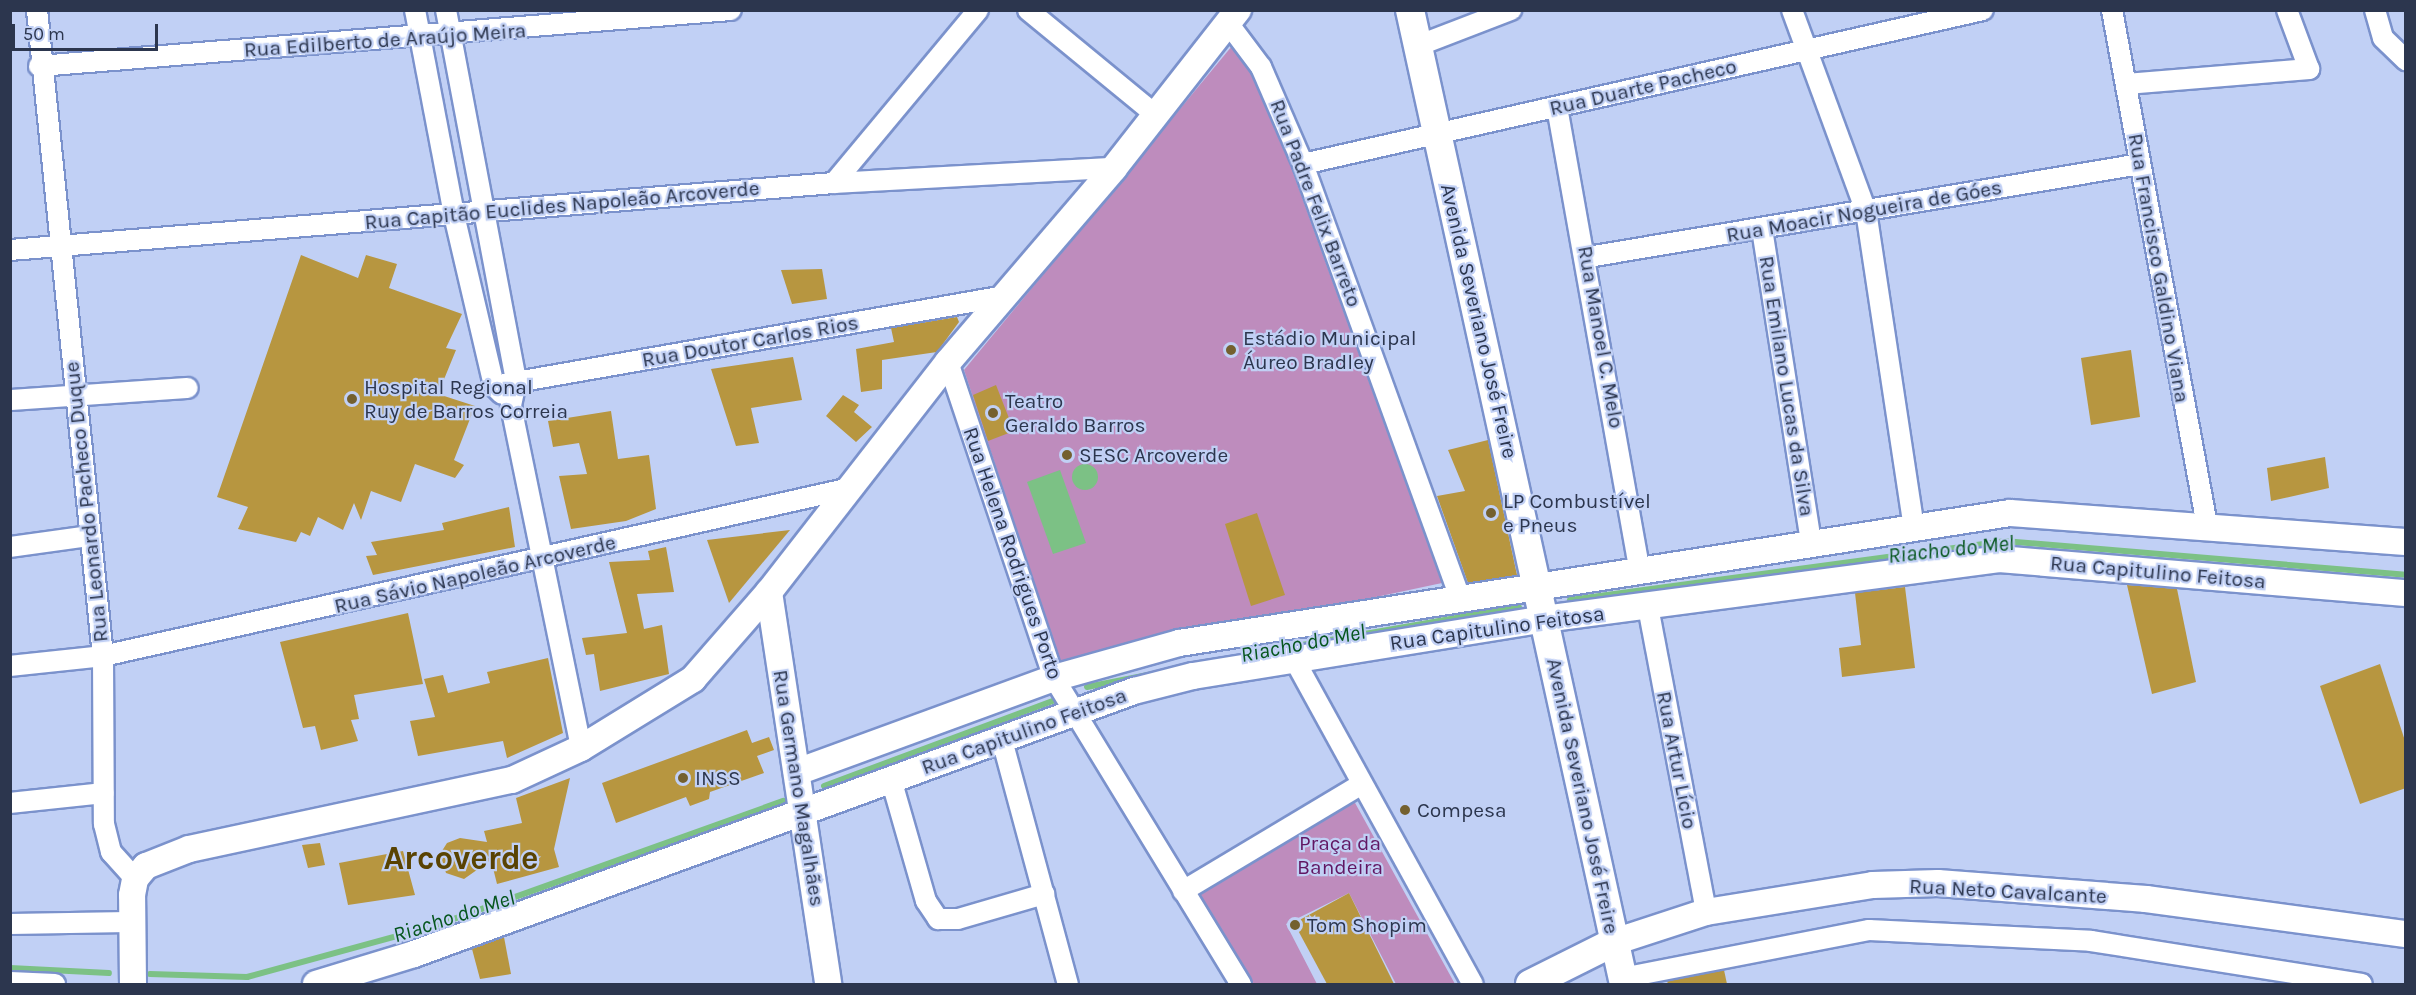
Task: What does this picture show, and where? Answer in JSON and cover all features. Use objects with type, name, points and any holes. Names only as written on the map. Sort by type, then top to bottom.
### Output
[{"type":"main road","name":"Avenida Severiano José Freire","points":[[1410,10],[1538,584],[1623,981]]},
{"type":"main road","points":[[1530,984],[1614,942]]},
{"type":"street","name":"Rua Leonardo Pacheco Duque","points":[[37,10],[39,66],[57,246],[103,656],[103,793],[106,841],[135,879]]},
{"type":"street","points":[[415,10],[454,215],[495,386],[511,406]]},
{"type":"street","points":[[446,10],[486,211],[516,382],[511,406],[540,561],[581,748]]},
{"type":"street","name":"Rua Edilberto de Araújo Meira","points":[[39,66],[451,35],[628,16],[731,10]]},
{"type":"street","points":[[834,183],[978,10]]},
{"type":"street","points":[[1028,10],[1156,114]]},
{"type":"street","points":[[1417,46],[1511,10]]},
{"type":"street","points":[[1792,10],[1866,211],[1914,527]]},
{"type":"street","name":"Rua Duarte Pacheco","points":[[1303,164],[1983,10]]},
{"type":"street","name":"Rua Francisco Galdino Viana","points":[[2112,10],[2207,525]]},
{"type":"street","points":[[2126,84],[2309,69],[2287,10]]},
{"type":"street","points":[[2375,10],[2383,38],[2406,60]]},
{"type":"street","points":[[133,984],[129,922],[135,879],[146,866],[172,854],[512,780],[581,748],[693,679],[769,592],[846,489],[948,362],[1114,168],[1233,17]]},
{"type":"street","name":"Rua Padre Felix Barreto","points":[[1233,17],[1261,67],[1303,164],[1460,595]]},
{"type":"street","name":"Rua Manoel C. Melo","points":[[1557,107],[1588,257],[1639,568]]},
{"type":"street","name":"Rua Moacir Nogueira de Góes","points":[[1588,257],[2140,164]]},
{"type":"street","name":"Rua Capitão Euclides Napoleão Arcoverde","points":[[10,250],[834,183],[1114,168]]},
{"type":"street","name":"Rua Emilano Lucas da Silva","points":[[1762,229],[1811,542]]},
{"type":"street","name":"Rua Doutor Carlos Rios","points":[[495,386],[1005,296]]},
{"type":"street","name":"Rua Helena Rodrigues Porto","points":[[948,362],[1054,678],[1183,891]]},
{"type":"street","points":[[10,400],[188,388]]},
{"type":"street","name":"Rua Sávio Napoleão Arcoverde","points":[[10,666],[103,656],[540,561],[846,489]]},
{"type":"street","name":"Rua Capitulino Feitosa","points":[[797,772],[1054,678],[1179,643],[1460,595],[2010,513],[2207,525],[2406,542]]},
{"type":"street","points":[[10,547],[90,536]]},
{"type":"street","name":"Rua Capitulino Feitosa","points":[[316,984],[414,954],[803,810],[1163,683],[1294,658],[1544,619],[1648,608],[1999,559],[2406,593]]},
{"type":"street","name":"Rua Germano Magalhães","points":[[769,592],[828,984]]},
{"type":"street","name":"Rua Artur Lício","points":[[1648,608],[1706,912]]},
{"type":"street","points":[[1294,658],[1360,785],[1473,984]]},
{"type":"street","points":[[1002,740],[1068,984]]},
{"type":"street","points":[[891,779],[926,901],[938,919],[958,919],[1044,894]]},
{"type":"street","points":[[1240,984],[1183,891],[1360,785]]},
{"type":"street","points":[[10,803],[103,793]]},
{"type":"street","name":"Rua Neto Cavalcante","points":[[1614,942],[1706,912],[1873,885],[1938,883],[2157,901],[2406,934]]},
{"type":"street","points":[[10,924],[129,922]]},
{"type":"street","points":[[1623,981],[1869,930],[2091,941],[2362,984]]},
{"type":"street","points":[[10,982],[55,984]]},
{"type":"green space","points":[[1232,46],[1258,76],[1442,583],[1061,664],[964,370]]},
{"type":"green space","name":"Praça da Bandeira","points":[[1354,801],[1455,984],[1396,984],[1349,893],[1286,924],[1317,984],[1254,984],[1198,896]]},
{"type":"shaded area","points":[[1085,464],[1094,468],[1098,477],[1094,486],[1085,490],[1076,486],[1072,477],[1076,468]]},
{"type":"shaded area","points":[[1060,470],[1086,543],[1053,554],[1027,482]]},
{"type":"building","name":"Hospital Regional Ruy de Barros Correia","points":[[301,255],[358,278],[366,255],[397,264],[389,288],[462,314],[446,348],[456,350],[438,394],[475,406],[454,460],[464,465],[455,478],[415,464],[401,502],[371,491],[361,520],[354,503],[343,530],[318,517],[310,536],[301,532],[296,542],[238,529],[248,507],[217,497]]},
{"type":"building","points":[[822,269],[827,299],[792,304],[781,270]]},
{"type":"building","points":[[957,317],[959,322],[937,352],[882,360],[882,389],[861,392],[856,349],[894,342],[891,328]]},
{"type":"building","points":[[2131,350],[2140,417],[2091,425],[2081,358]]},
{"type":"building","points":[[793,357],[802,400],[751,408],[759,443],[736,446],[711,369]]},
{"type":"building","name":"Teatro Geraldo Barros","points":[[996,385],[1014,431],[988,441],[973,395]]},
{"type":"building","points":[[843,395],[859,405],[854,412],[872,427],[856,442],[826,416]]},
{"type":"building","points":[[611,411],[618,459],[649,455],[656,509],[626,521],[571,529],[559,476],[587,474],[579,443],[553,447],[548,421]]},
{"type":"building","points":[[1488,440],[1517,575],[1468,583],[1437,496],[1465,491],[1448,450]]},
{"type":"building","points":[[2325,457],[2329,488],[2271,501],[2267,468]]},
{"type":"building","points":[[509,507],[515,547],[373,575],[366,556],[377,555],[371,542],[444,530],[442,523]]},
{"type":"building","points":[[1257,513],[1285,595],[1251,606],[1225,524]]},
{"type":"building","points":[[790,530],[729,603],[707,540]]},
{"type":"building","points":[[666,547],[674,592],[637,594],[644,629],[662,625],[669,674],[600,691],[594,654],[586,655],[582,638],[627,633],[609,562],[650,560],[648,551]]},
{"type":"building","points":[[2127,585],[2177,589],[2196,682],[2152,694]]},
{"type":"building","points":[[1905,587],[1915,668],[1842,677],[1839,648],[1861,645],[1855,593]]},
{"type":"building","points":[[408,613],[423,684],[354,695],[359,719],[351,720],[358,741],[321,750],[315,726],[303,728],[280,642]]},
{"type":"building","points":[[548,658],[563,733],[507,758],[503,741],[418,756],[410,721],[435,717],[424,679],[443,675],[448,693],[490,683],[487,672]]},
{"type":"building","points":[[2380,664],[2406,744],[2406,788],[2360,804],[2320,686]]},
{"type":"building","name":"INSS","points":[[747,730],[752,743],[769,737],[774,750],[757,756],[764,773],[710,792],[709,799],[690,806],[686,797],[616,823],[602,783]]},
{"type":"building","points":[[570,778],[554,849],[559,867],[497,884],[491,860],[464,879],[446,873],[440,854],[447,843],[460,838],[487,842],[484,831],[522,823],[516,798]]},
{"type":"building","points":[[320,843],[325,865],[308,868],[302,845]]},
{"type":"building","points":[[403,851],[415,895],[348,905],[339,863]]},
{"type":"building","points":[[1349,893],[1394,984],[1327,984],[1294,923]]},
{"type":"building","points":[[504,937],[511,974],[480,979],[472,949]]},
{"type":"building","points":[[1724,970],[1727,984],[1668,984],[1667,981]]},
{"type":"waterway","name":"Riacho do Mel","points":[[1570,600],[2004,541],[2406,575]]},
{"type":"waterway","name":"Riacho do Mel","points":[[1250,654],[1519,607]]},
{"type":"waterway","name":"Riacho do Mel","points":[[1087,687],[1152,674]]},
{"type":"waterway","name":"Riacho do Mel","points":[[824,786],[1055,700]]},
{"type":"waterway","name":"Riacho do Mel","points":[[150,974],[247,977],[434,926],[783,801]]},
{"type":"waterway","name":"Riacho do Mel","points":[[10,968],[109,973]]},
{"type":"place","name":"Estádio Municipal Áureo Bradley","points":[[1231,350]]},
{"type":"place","name":"Hospital Regional Ruy de Barros Correia","points":[[352,399]]},
{"type":"place","name":"Teatro Geraldo Barros","points":[[993,413]]},
{"type":"place","name":"SESC Arcoverde","points":[[1067,455]]},
{"type":"place","name":"LP Combustível e Pneus","points":[[1491,513]]},
{"type":"place","name":"INSS","points":[[683,778]]},
{"type":"place","name":"Compesa","points":[[1405,810]]},
{"type":"place","name":"Tom Shopim","points":[[1295,925]]},
{"type":"district","name":"Arcoverde","points":[[461,859]]}]
